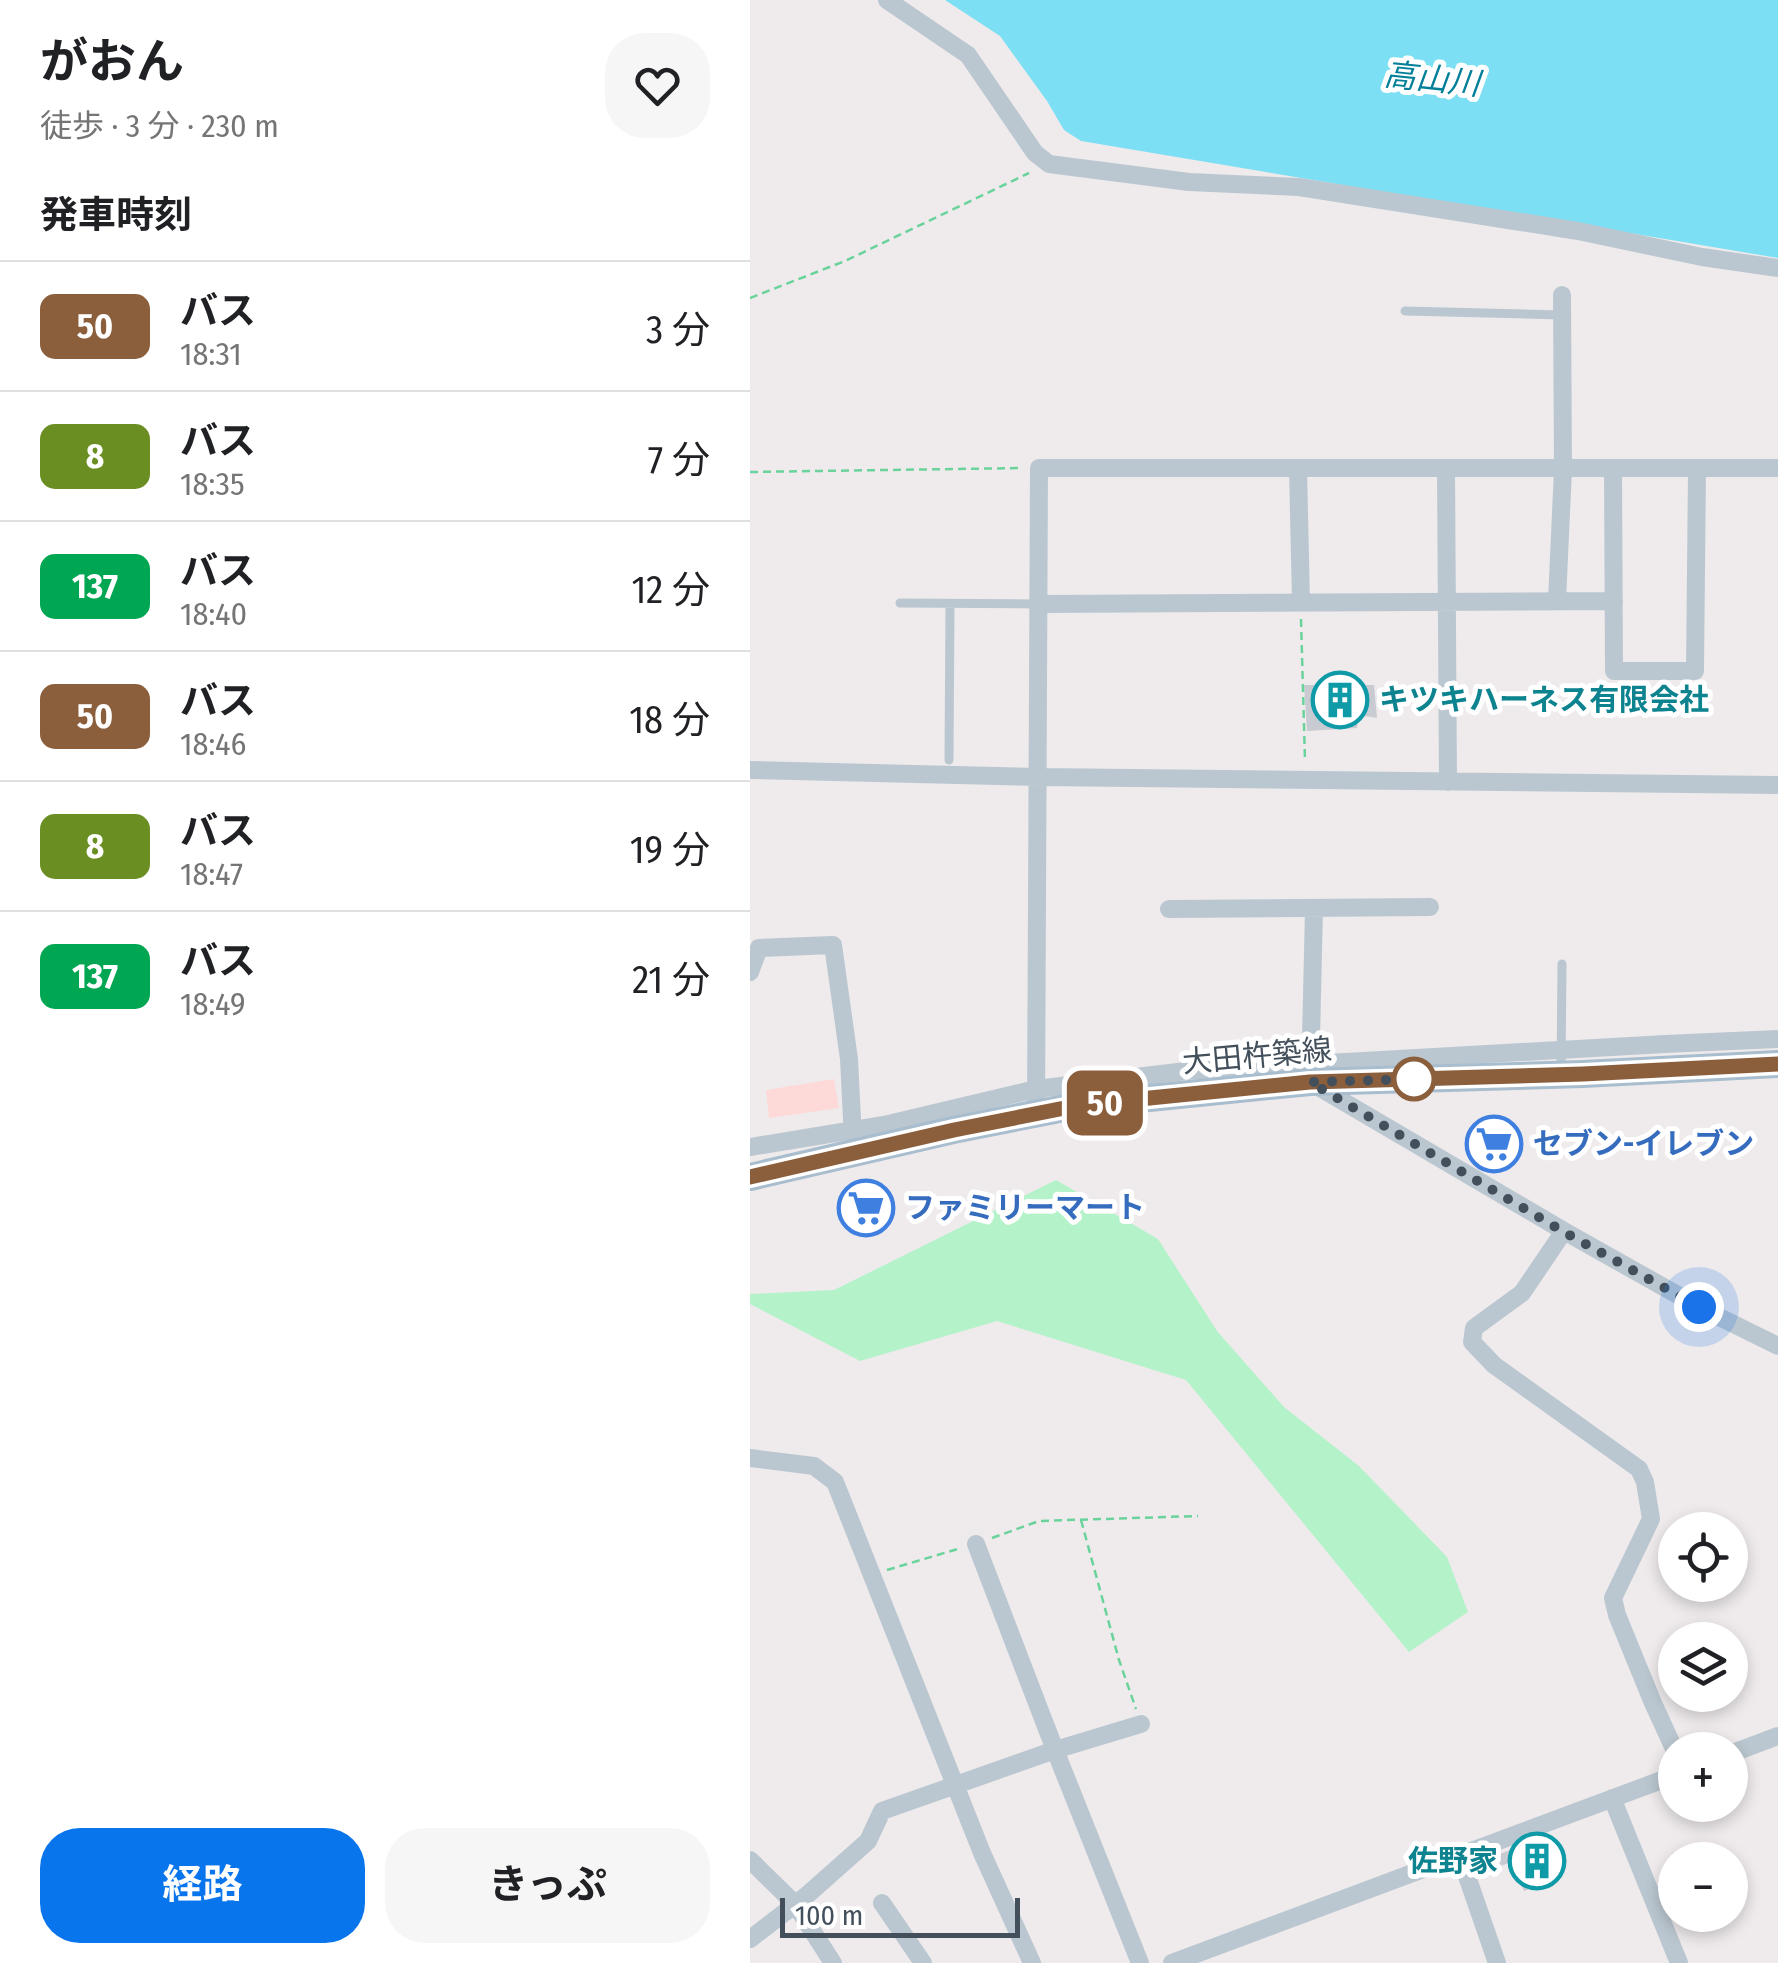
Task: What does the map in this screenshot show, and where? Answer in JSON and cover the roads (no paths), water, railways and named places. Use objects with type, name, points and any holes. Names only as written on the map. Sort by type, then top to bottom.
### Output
[{"type":"main road","name":"大田杵築線","points":[[750,1177],[854,1142],[1036,1101],[1080,1105],[1311,1073],[1561,1062],[1778,1064]]},
{"type":"street","points":[[888,0],[968,55],[1035,154],[1048,164],[1189,182],[1299,187],[1578,231],[1778,268]]},
{"type":"street","points":[[1556,601],[1563,470],[1562,295]]},
{"type":"street","points":[[1036,1101],[1039,468],[1778,468]]},
{"type":"street","points":[[1298,468],[1301,602]]},
{"type":"street","points":[[1613,469],[1614,671],[1695,671],[1697,469]]},
{"type":"street","points":[[1446,470],[1448,782]]},
{"type":"street","points":[[1040,604],[1614,601]]},
{"type":"street","points":[[750,770],[1039,778],[1778,785]]},
{"type":"street","points":[[1169,910],[1430,907]]},
{"type":"street","points":[[1314,909],[1311,1073],[1564,1232],[1778,1346]]},
{"type":"street","points":[[750,972],[759,948],[833,945],[850,1059],[854,1142],[750,1148]]},
{"type":"street","points":[[1561,1062],[1778,1040]]},
{"type":"street","points":[[1564,1232],[1522,1293],[1474,1328],[1472,1342],[1494,1365],[1640,1469],[1650,1518],[1613,1598],[1666,1732]]},
{"type":"street","points":[[750,1458],[814,1466],[835,1482],[982,1853],[1032,1963]]},
{"type":"street","points":[[976,1544],[1140,1963]]},
{"type":"street","points":[[750,1939],[868,1841],[882,1811],[1140,1724]]},
{"type":"street","points":[[1748,1747],[1778,1736]]},
{"type":"street","points":[[1172,1963],[1658,1780]]},
{"type":"street","points":[[1612,1798],[1679,1963]]},
{"type":"street","points":[[1460,1856],[1498,1963]]},
{"type":"street","points":[[750,1860],[795,1904],[833,1963]]},
{"type":"street","points":[[882,1903],[924,1963]]},
{"type":"lane","points":[[1406,311],[1562,315]]},
{"type":"lane","points":[[900,604],[1040,604]]},
{"type":"lane","points":[[950,604],[950,760]]},
{"type":"lane","points":[[1561,1062],[1562,964]]},
{"type":"water","name":"高山川","points":[[945,0],[1778,0],[1778,258],[1081,141],[1064,130],[1000,36]]},
{"type":"place","name":"キツキハーネス有限会社","points":[[1340,700]]},
{"type":"place","name":"セブン-イレブン","points":[[1494,1144]]},
{"type":"place","name":"ファミリーマート","points":[[866,1208]]},
{"type":"place","name":"佐野家","points":[[1537,1861]]}]
